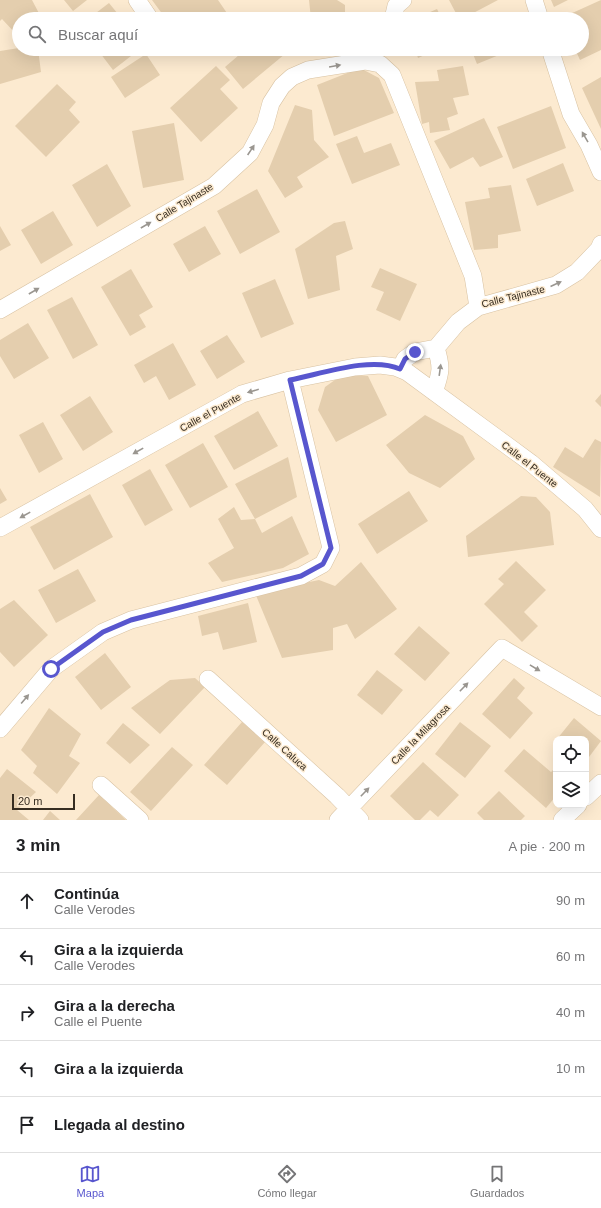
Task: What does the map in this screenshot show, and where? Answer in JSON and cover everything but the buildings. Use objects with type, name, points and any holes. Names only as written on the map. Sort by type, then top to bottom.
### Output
[{"type":"street","points":[[137,0],[145,12]]},
{"type":"street","points":[[395,12],[396,6],[403,0]]},
{"type":"street","points":[[534,0],[538,12]]},
{"type":"street","name":"Calle Tajinaste","points":[[0,310],[214,186],[250,153],[265,124],[271,103],[282,86],[292,77],[308,70],[365,61],[382,56],[392,75],[468,262],[473,276],[478,307],[556,285],[578,272],[599,249],[601,244]]},
{"type":"street","points":[[552,56],[571,114],[589,145],[601,172]]},
{"type":"street","points":[[400,369],[405,359],[415,352],[436,348],[458,322],[478,307]]},
{"type":"street","points":[[434,392],[441,364],[436,348]]},
{"type":"street","name":"Calle el Puente","points":[[0,528],[242,394],[290,380],[354,367],[380,364],[400,369],[419,380],[531,463],[586,509],[601,529]]},
{"type":"street","points":[[0,729],[51,669],[103,632],[131,620],[301,576],[323,564],[331,548],[290,380]]},
{"type":"street","name":"Calle la Milagrosa","points":[[349,816],[502,648],[601,707]]},
{"type":"street","name":"Calle Caluca","points":[[208,679],[337,796],[349,816]]},
{"type":"street","points":[[589,794],[601,783]]},
{"type":"street","points":[[100,785],[140,820]]},
{"type":"street","points":[[562,820],[575,808]]},
{"type":"route","points":[[51,669],[103,632],[131,620],[301,576],[323,564],[331,548],[290,380],[354,367],[380,364],[400,369],[405,359],[415,352]]}]
